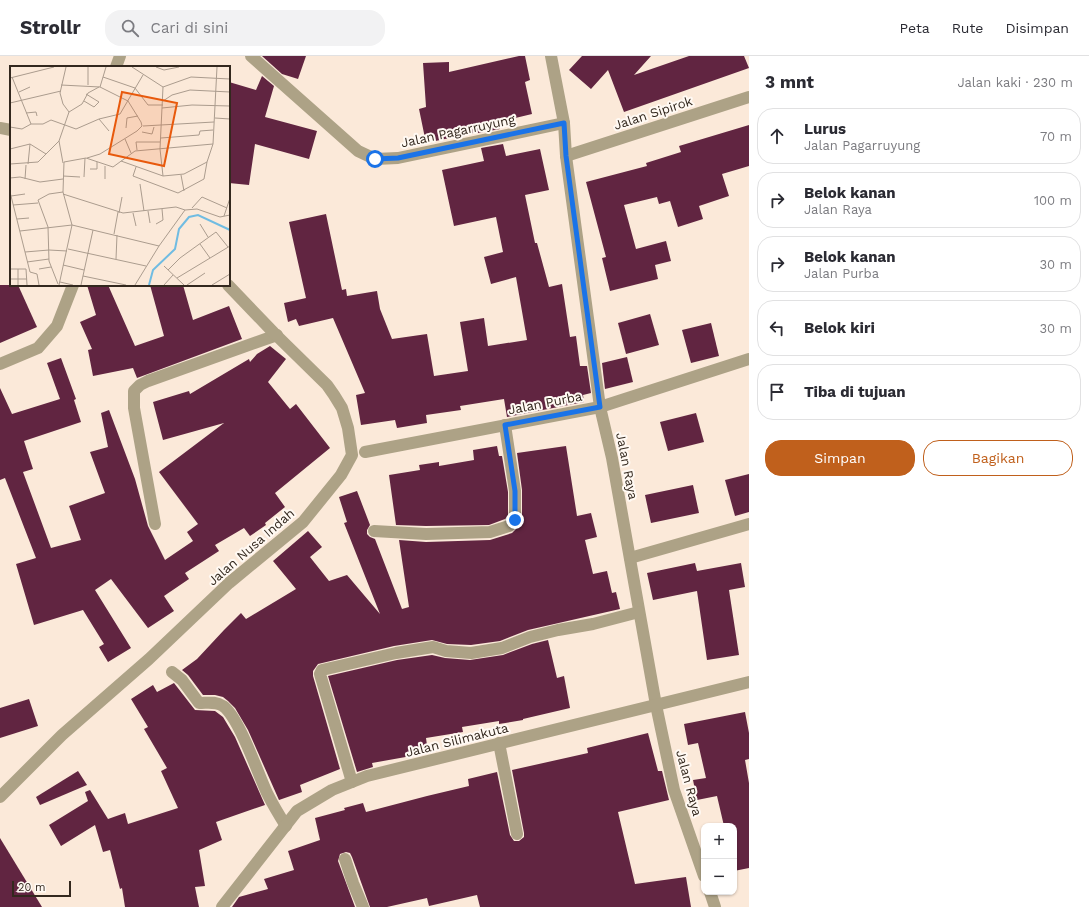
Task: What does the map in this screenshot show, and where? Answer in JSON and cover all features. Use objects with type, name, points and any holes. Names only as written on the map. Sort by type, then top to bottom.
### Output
[{"type":"street","points":[[116,66],[120,56]]},
{"type":"street","name":"Jalan Pagarruyung","points":[[251,56],[358,151],[375,159],[398,158],[564,123]]},
{"type":"street","points":[[552,61],[561,56]]},
{"type":"street","name":"Jalan Raya","points":[[552,61],[564,123],[566,156],[600,407],[612,458],[656,705],[674,790],[701,867]]},
{"type":"street","name":"Jalan Sipirok","points":[[566,156],[749,96]]},
{"type":"street","points":[[0,128],[10,130]]},
{"type":"street","points":[[0,364],[38,348],[57,326],[74,286]]},
{"type":"street","name":"Jalan Nusa Indah","points":[[0,797],[62,735],[150,659],[229,583],[303,522],[341,475],[352,455],[348,428],[342,408],[326,385],[229,286]]},
{"type":"street","points":[[154,524],[134,408],[134,390],[140,385],[277,335]]},
{"type":"street","name":"Jalan Purba","points":[[365,452],[600,407],[749,359]]},
{"type":"street","points":[[374,531],[426,534],[490,532],[510,526],[515,520],[515,491],[505,425]]},
{"type":"street","points":[[630,558],[749,524]]},
{"type":"street","points":[[352,782],[320,674],[322,670],[396,653],[433,647],[446,651],[471,653],[502,648],[530,637],[593,624],[639,612]]},
{"type":"street","points":[[172,672],[182,680],[199,703],[216,703],[230,712],[273,805],[286,826]]},
{"type":"street","name":"Jalan Silimakuta","points":[[222,907],[297,811],[332,790],[367,776],[749,682]]},
{"type":"street","points":[[499,744],[517,834]]},
{"type":"street","points":[[345,859],[363,907]]},
{"type":"street","points":[[711,895],[715,907]]},
{"type":"building","points":[[262,56],[306,56],[298,79],[282,74]]},
{"type":"building","points":[[519,56],[525,56],[530,80],[525,82],[532,114],[498,122],[500,129],[426,143],[419,109],[426,107],[423,63],[449,62],[449,72]]},
{"type":"building","points":[[582,56],[651,56],[634,75],[689,56],[744,56],[749,68],[624,112],[608,70],[591,89],[569,70]]},
{"type":"building","points":[[262,76],[274,86],[265,117],[317,131],[309,159],[255,144],[249,185],[230,183],[230,82],[256,90]]},
{"type":"building","points":[[749,125],[749,166],[722,174],[729,196],[699,206],[703,219],[678,227],[670,201],[659,204],[657,197],[624,205],[636,249],[666,241],[671,261],[655,265],[658,279],[610,291],[602,258],[606,257],[586,182],[647,166],[646,163],[681,152],[679,146]]},
{"type":"building","points":[[503,144],[506,156],[540,149],[549,190],[525,195],[535,243],[537,243],[549,287],[562,284],[570,337],[576,336],[580,366],[587,366],[591,393],[583,395],[584,402],[507,417],[504,399],[460,406],[461,410],[426,415],[427,423],[397,428],[395,420],[361,425],[356,395],[365,393],[333,318],[299,326],[296,319],[288,322],[284,303],[306,298],[289,222],[326,214],[342,290],[346,289],[347,296],[377,291],[380,309],[392,339],[427,334],[434,376],[468,371],[460,322],[484,318],[488,346],[527,340],[516,277],[491,284],[484,257],[503,252],[496,217],[454,226],[442,170],[484,161],[481,148]]},
{"type":"building","points":[[0,285],[18,286],[37,327],[0,343]]},
{"type":"building","points":[[87,286],[108,286],[135,346],[164,336],[150,286],[183,286],[193,320],[229,306],[242,339],[137,378],[133,368],[93,376],[88,350],[92,349],[80,322],[96,315]]},
{"type":"building","points":[[650,314],[659,345],[626,354],[618,323]]},
{"type":"building","points":[[711,323],[719,356],[691,363],[682,330]]},
{"type":"building","points":[[270,346],[286,359],[268,382],[290,409],[296,404],[330,448],[275,493],[285,507],[265,523],[266,525],[250,536],[244,528],[215,545],[219,551],[185,573],[189,579],[164,596],[174,611],[148,628],[111,579],[95,590],[131,648],[108,662],[99,647],[104,644],[83,610],[34,625],[16,564],[36,558],[5,478],[0,480],[0,388],[12,414],[60,399],[47,363],[61,358],[76,399],[74,400],[81,422],[24,441],[33,469],[23,472],[51,548],[81,540],[69,506],[105,493],[90,452],[108,447],[101,413],[109,410],[135,479],[148,526],[165,560],[193,541],[187,532],[198,524],[159,472],[224,423],[163,440],[153,402],[189,391],[190,394],[249,359],[250,362],[257,354]]},
{"type":"building","points":[[627,357],[633,382],[605,389],[602,363]]},
{"type":"building","points":[[696,413],[704,442],[668,451],[660,422]]},
{"type":"building","points":[[497,446],[499,456],[502,456],[508,492],[508,516],[505,519],[489,525],[396,525],[389,475],[420,470],[419,465],[439,462],[439,466],[474,460],[473,450]]},
{"type":"building","points":[[566,446],[577,516],[591,513],[597,537],[585,540],[593,574],[607,571],[612,593],[616,592],[620,609],[528,630],[500,641],[471,645],[447,644],[432,640],[394,646],[318,664],[313,671],[313,676],[340,769],[300,785],[302,792],[279,800],[248,730],[235,708],[223,697],[203,695],[188,675],[182,670],[197,659],[241,613],[246,619],[296,589],[273,561],[308,531],[322,547],[310,557],[329,581],[347,575],[380,614],[344,523],[347,522],[339,497],[357,491],[370,525],[367,530],[367,534],[375,539],[402,609],[409,607],[399,540],[426,542],[490,540],[512,533],[521,524],[522,519],[522,490],[517,453]]},
{"type":"building","points":[[749,474],[749,512],[735,516],[725,480]]},
{"type":"building","points":[[693,485],[699,513],[651,523],[645,495]]},
{"type":"building","points":[[695,563],[697,571],[741,563],[745,587],[729,590],[739,655],[707,660],[697,591],[653,600],[647,573]]},
{"type":"building","points":[[548,640],[557,678],[564,676],[570,708],[523,720],[499,724],[499,721],[462,727],[463,732],[426,738],[428,753],[372,763],[373,767],[357,772],[328,676],[397,660],[432,655],[445,658],[470,660],[503,655],[532,644]]},
{"type":"building","points":[[174,683],[195,710],[215,711],[223,717],[235,737],[265,805],[216,822],[222,840],[199,850],[205,886],[195,887],[199,907],[125,907],[122,888],[120,889],[110,850],[103,852],[95,825],[61,846],[49,825],[88,801],[85,792],[90,790],[108,819],[125,813],[128,824],[178,808],[161,771],[167,768],[144,729],[148,727],[131,699],[153,685],[157,692]]},
{"type":"building","points":[[29,699],[38,726],[0,738],[0,708]]},
{"type":"building","points":[[745,712],[749,733],[749,759],[745,760],[749,783],[749,868],[737,870],[737,823],[723,823],[717,796],[697,800],[693,780],[706,778],[698,743],[688,745],[684,724]]},
{"type":"building","points":[[648,733],[658,771],[662,771],[669,800],[618,812],[635,884],[686,877],[691,907],[480,907],[477,895],[429,906],[427,898],[387,907],[370,907],[352,857],[350,853],[346,852],[340,854],[338,861],[355,907],[232,907],[239,897],[268,889],[264,879],[294,870],[288,851],[320,840],[315,818],[345,810],[344,808],[363,803],[366,812],[469,786],[468,779],[497,772],[510,835],[514,841],[519,841],[524,837],[524,833],[512,770],[588,753],[587,748]]},
{"type":"building","points":[[78,771],[87,785],[40,805],[36,797]]},
{"type":"building","points":[[0,838],[42,907],[0,907]]},
{"type":"route","points":[[375,159],[398,158],[564,123],[566,156],[600,407],[505,425],[515,491],[515,520]]}]
